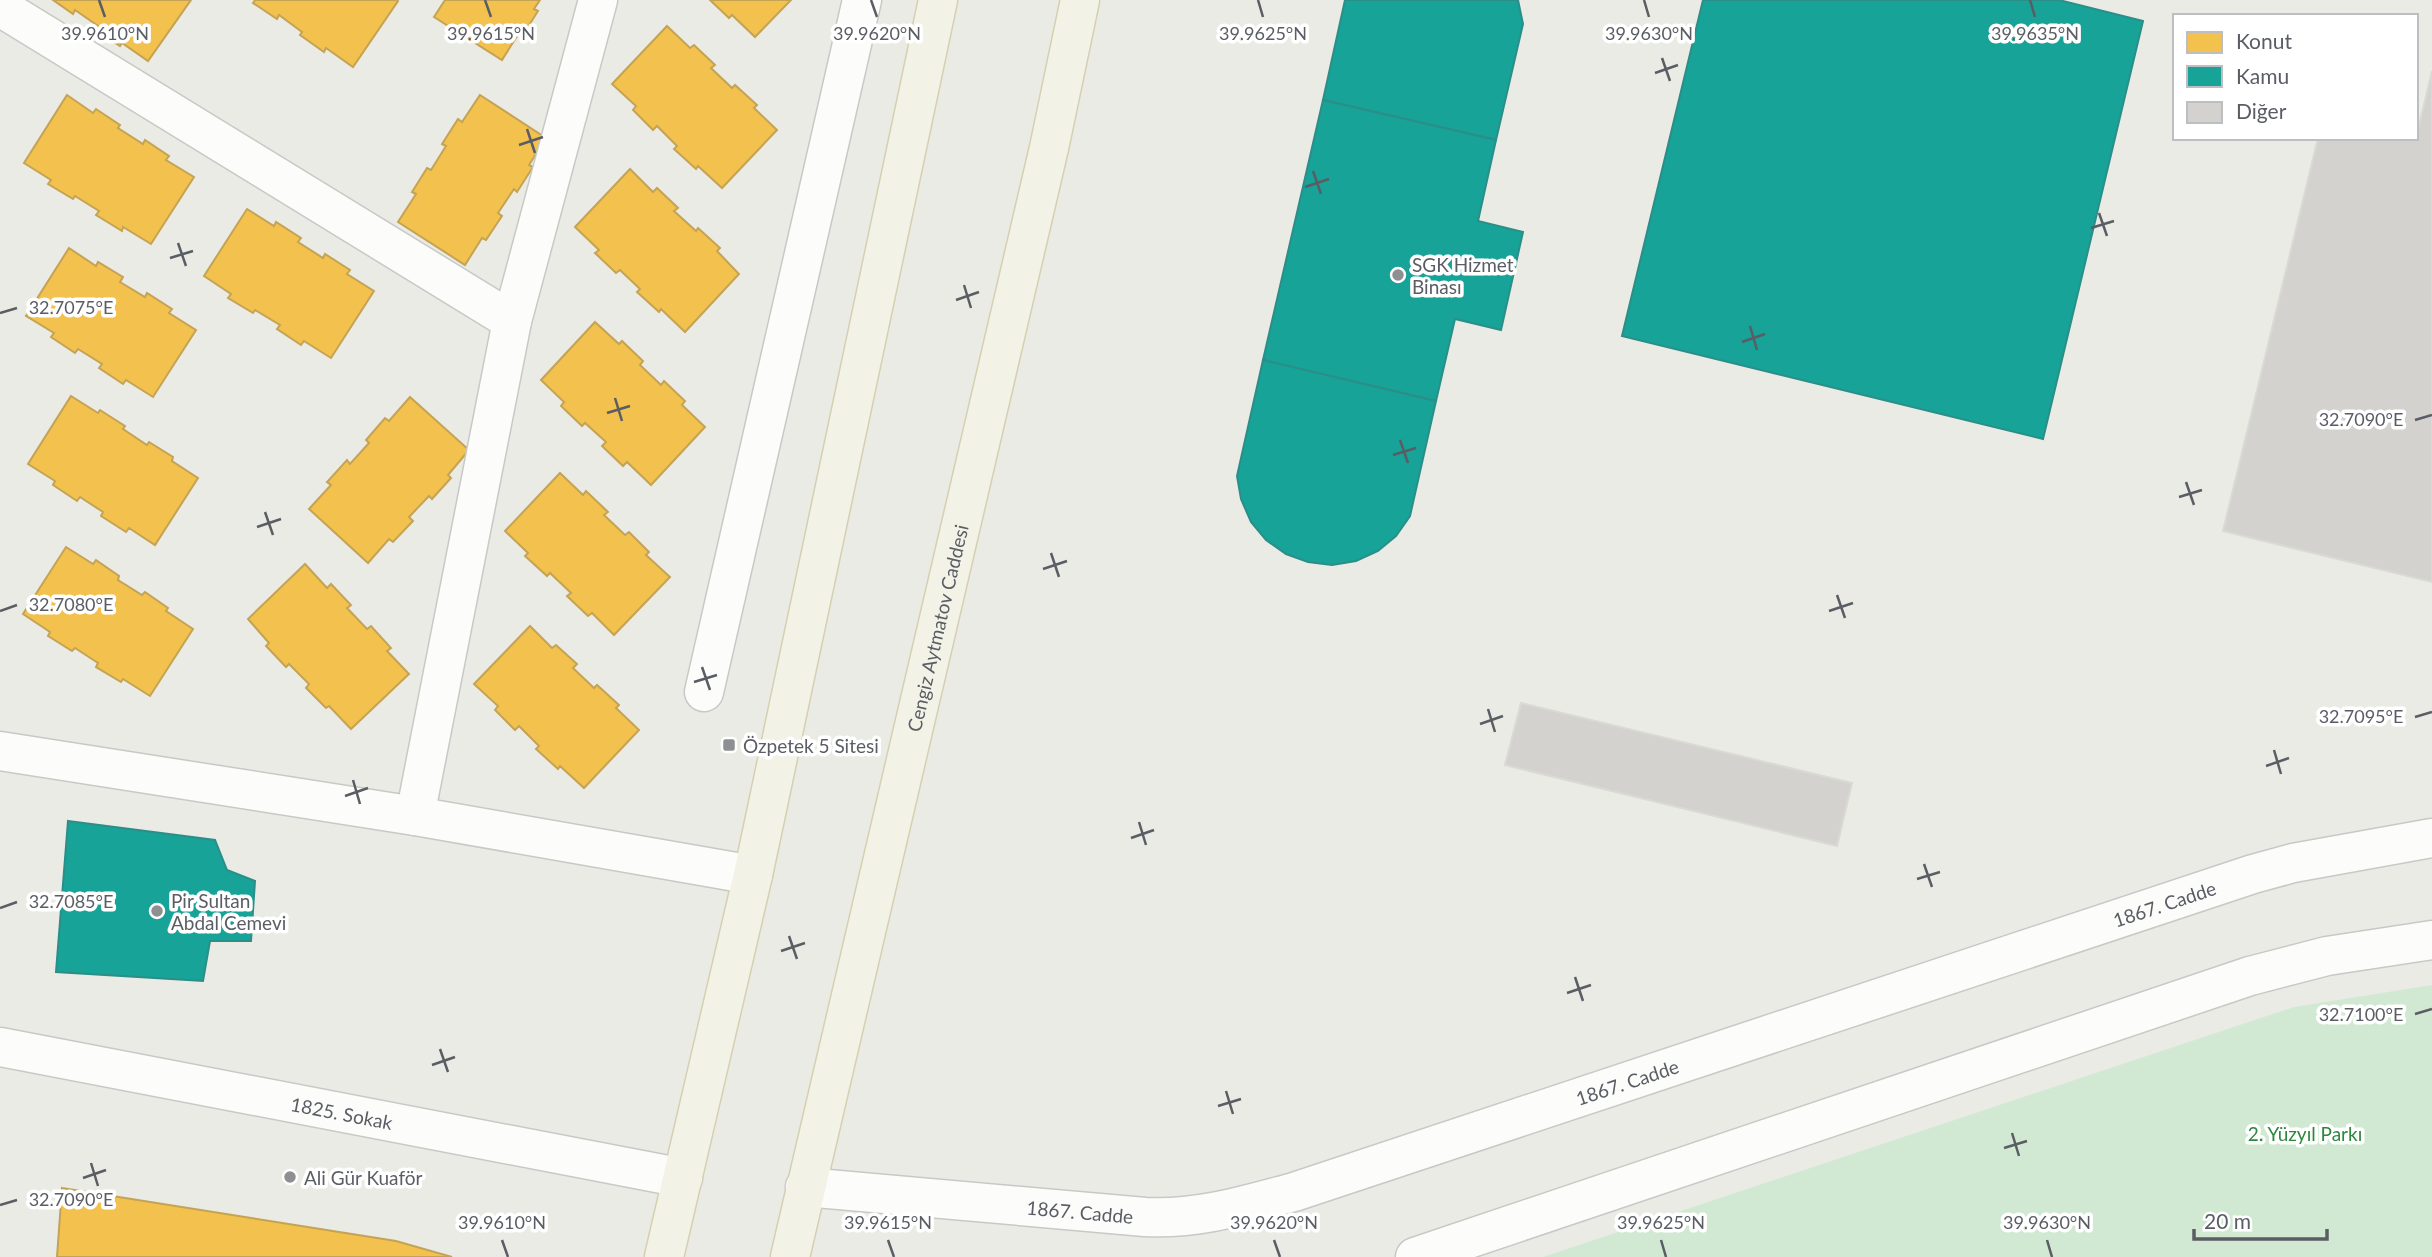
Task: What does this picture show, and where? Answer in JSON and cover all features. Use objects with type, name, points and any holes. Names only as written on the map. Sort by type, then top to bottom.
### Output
[{"type":"main road","points":[[664,1257],[752,875],[938,0]]},
{"type":"main road","name":"Cengiz Aytmatov Caddesi","points":[[790,1257],[1049,148],[1080,0]]},
{"type":"street","points":[[415,816],[512,321],[598,0]]},
{"type":"street","points":[[704,692],[862,0]]},
{"type":"street","points":[[0,7],[512,321]]},
{"type":"street","points":[[0,751],[415,816],[752,875]]},
{"type":"street","name":"1867. Cadde","points":[[805,1187],[1145,1217],[1199,1216],[1294,1192],[2241,877],[2292,863],[2432,838]]},
{"type":"street","points":[[1415,1257],[2250,976],[2327,956],[2432,940]]},
{"type":"street","name":"1825. Sokak","points":[[0,1047],[683,1178]]},
{"type":"green space","name":"2. Yüzyıl Parkı","points":[[2432,985],[2432,1257],[1543,1257],[2294,1007]]},
{"type":"building: Konut","points":[[53,0],[191,0],[148,61],[122,43],[120,46],[96,30],[98,26],[75,10],[73,14]]},
{"type":"building: Konut","points":[[255,0],[398,1],[353,67],[326,48],[324,52],[300,35],[302,32],[279,15],[277,19],[253,3]]},
{"type":"building: Konut","points":[[445,0],[540,0],[534,9],[538,11],[523,35],[519,33],[502,60],[434,17]]},
{"type":"building: Konut","points":[[710,0],[791,0],[755,37],[732,15],[729,18]]},
{"type":"building: Konut","points":[[667,26],[690,48],[694,45],[715,65],[711,68],[732,88],[735,85],[757,105],[754,108],[777,130],[722,188],[674,149],[677,146],[657,126],[653,130],[633,110],[636,106],[612,84]]},
{"type":"building: Konut","points":[[67,95],[93,113],[96,109],[143,144],[145,140],[169,156],[166,160],[194,177],[151,244],[96,215],[99,211],[48,184],[51,180],[24,163]]},
{"type":"building: Konut","points":[[480,95],[546,138],[529,165],[533,167],[517,192],[514,189],[498,213],[502,216],[486,240],[482,238],[465,265],[398,222],[416,194],[412,192],[427,168],[431,170],[446,146],[442,144],[458,119],[462,122]]},
{"type":"building: Konut","points":[[630,169],[653,192],[657,188],[678,208],[674,211],[720,248],[717,251],[739,274],[685,332],[661,309],[659,312],[637,292],[640,289],[620,270],[616,273],[595,253],[599,250],[575,227]]},
{"type":"building: Konut","points":[[247,209],[274,226],[276,222],[301,238],[298,242],[323,258],[325,254],[350,270],[347,274],[374,291],[331,358],[304,341],[301,345],[277,329],[280,325],[228,298],[231,294],[204,276]]},
{"type":"building: Konut","points":[[69,248],[96,266],[98,262],[123,277],[120,282],[145,297],[147,293],[172,309],[169,313],[196,330],[153,397],[126,380],[123,384],[99,368],[102,364],[78,349],[75,353],[51,337],[54,333],[26,316]]},
{"type":"building: Konut","points":[[595,322],[619,344],[622,341],[643,361],[640,365],[661,385],[664,381],[685,401],[682,405],[705,427],[651,485],[627,462],[623,466],[602,446],[606,442],[585,423],[582,426],[561,406],[564,402],[541,380]]},
{"type":"building: Konut","points":[[71,396],[125,426],[123,429],[147,445],[149,442],[173,457],[172,461],[198,478],[155,545],[129,528],[126,532],[101,516],[103,512],[80,497],[77,501],[53,485],[55,481],[28,464]]},
{"type":"building: Konut","points":[[410,397],[469,450],[448,475],[451,478],[432,499],[429,496],[409,517],[413,521],[393,542],[389,539],[368,563],[309,509],[331,485],[327,482],[347,460],[350,464],[369,443],[366,440],[385,418],[389,421]]},
{"type":"building: Konut","points":[[560,473],[583,495],[586,491],[608,512],[604,515],[625,535],[629,532],[649,552],[646,555],[670,577],[614,635],[592,613],[588,616],[567,596],[571,593],[550,573],[547,576],[525,556],[528,553],[505,531]]},
{"type":"building: Konut","points":[[66,547],[93,564],[96,560],[119,576],[118,580],[142,595],[145,592],[168,608],[166,611],[193,629],[150,696],[123,679],[121,682],[96,667],[98,663],[75,648],[72,651],[48,636],[50,632],[23,614]]},
{"type":"building: Konut","points":[[305,564],[327,588],[331,584],[351,605],[347,608],[367,629],[371,626],[391,648],[387,651],[409,674],[351,729],[329,706],[326,708],[306,688],[309,684],[289,664],[286,667],[266,646],[269,643],[248,619]]},
{"type":"building: Konut","points":[[530,626],[552,648],[556,645],[577,664],[573,668],[594,688],[597,685],[619,705],[616,708],[639,730],[584,788],[536,749],[539,746],[519,726],[515,730],[495,710],[498,706],[474,684]]},
{"type":"building: Konut","points":[[62,1188],[396,1241],[452,1257],[57,1257]]},
{"type":"building: Kamu","points":[[1345,0],[1518,0],[1523,24],[1496,140],[1323,100]]},
{"type":"building: Kamu","points":[[1703,0],[2059,0],[2143,21],[2043,439],[1622,336]]},
{"type":"building: Kamu","name":"SGK Hizmet Binası","points":[[1323,100],[1496,140],[1478,221],[1523,232],[1501,330],[1455,319],[1436,401],[1263,360]]},
{"type":"building: Kamu","points":[[1263,360],[1436,401],[1410,516],[1396,536],[1378,551],[1356,561],[1332,565],[1308,562],[1286,554],[1266,540],[1251,522],[1241,499],[1237,476]]},
{"type":"building: Kamu","name":"Pir Sultan Abdal Cemevi","points":[[68,821],[215,840],[227,870],[255,881],[251,941],[210,941],[203,981],[56,972]]},
{"type":"building: Diğer","points":[[2432,71],[2432,582],[2223,531],[2318,140],[2418,140]]},
{"type":"building: Diğer","points":[[1521,703],[1852,783],[1837,846],[1505,765]]},
{"type":"place","name":"SGK Hizmet Binası","points":[[1398,275]]},
{"type":"place","name":"Özpetek 5 Sitesi","points":[[729,745]]},
{"type":"place","name":"Pir Sultan Abdal Cemevi","points":[[157,911]]},
{"type":"place","name":"Ali Gür Kuaför","points":[[290,1177]]}]
